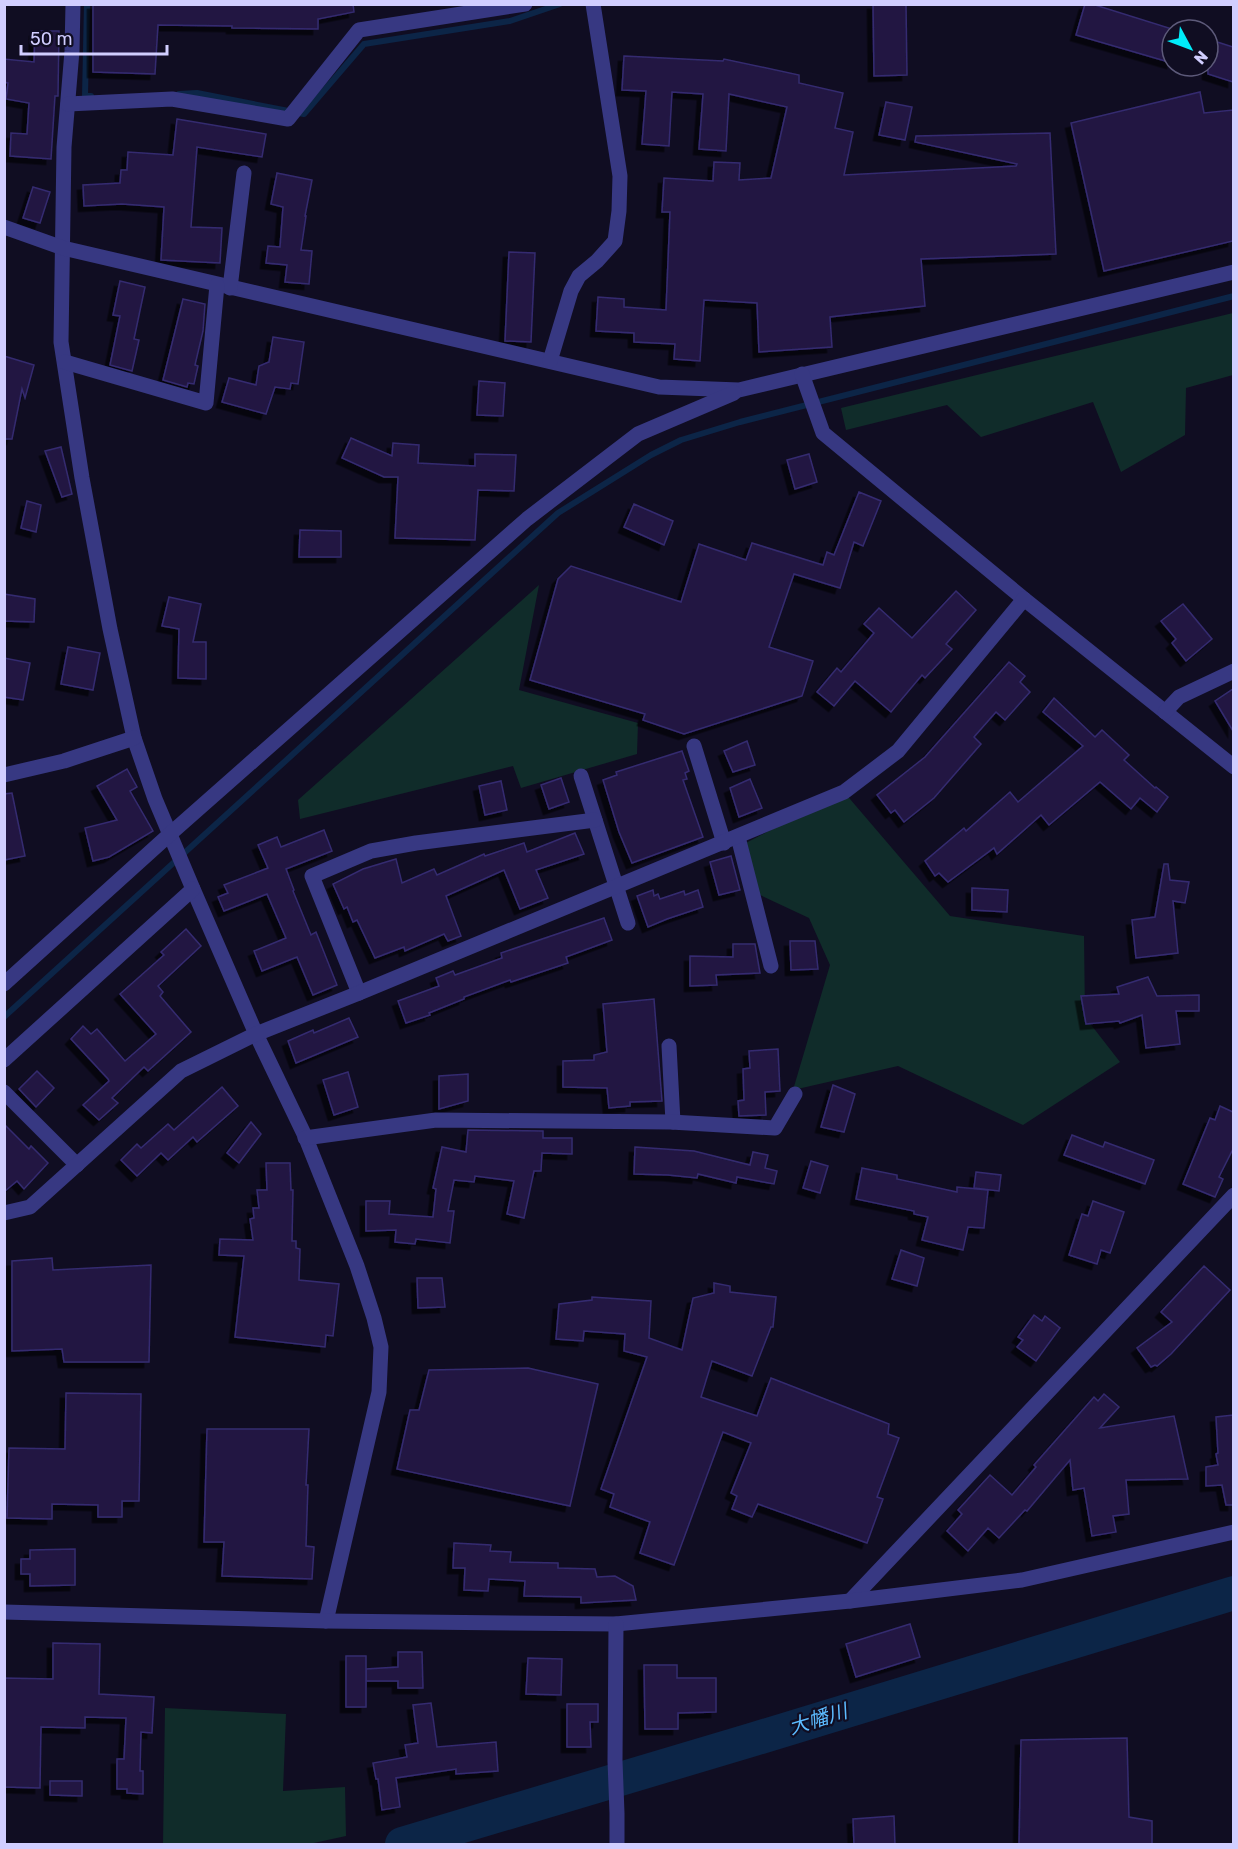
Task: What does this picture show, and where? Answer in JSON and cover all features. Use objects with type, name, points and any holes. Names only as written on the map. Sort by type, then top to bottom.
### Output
[{"type":"street","points":[[73,4],[64,147],[61,342],[84,489],[110,628],[135,738],[155,799],[256,1034],[305,1138],[357,1266],[381,1347],[379,1392],[327,1621]]},
{"type":"street","points":[[68,104],[172,99],[288,119],[359,30],[525,4]]},
{"type":"street","points":[[550,361],[570,291],[579,276],[615,241],[619,211],[620,176],[593,4]]},
{"type":"street","points":[[65,363],[206,403],[244,173]]},
{"type":"street","points":[[4,227],[63,248],[659,387],[740,390]]},
{"type":"street","points":[[4,984],[172,838],[527,519],[638,434],[740,390],[1233,272]]},
{"type":"street","points":[[802,374],[823,433],[1233,767]]},
{"type":"street","points":[[4,1213],[30,1207],[181,1071],[256,1034],[844,792],[898,751],[1024,599]]},
{"type":"street","points":[[1165,712],[1179,697],[1233,671]]},
{"type":"street","points":[[4,775],[64,761],[135,738]]},
{"type":"street","points":[[694,746],[731,840],[771,966]]},
{"type":"street","points":[[581,776],[628,923]]},
{"type":"street","points":[[359,993],[312,876],[371,851],[595,820]]},
{"type":"street","points":[[4,1060],[190,882]]},
{"type":"street","points":[[669,1046],[673,1122]]},
{"type":"street","points":[[4,1092],[77,1165]]},
{"type":"street","points":[[305,1138],[436,1120],[673,1122],[775,1128],[795,1094]]},
{"type":"street","points":[[850,1601],[1233,1195]]},
{"type":"street","points":[[4,1612],[327,1621],[616,1624],[850,1601],[1022,1580],[1233,1532]]},
{"type":"street","points":[[616,1624],[617,1845]]},
{"type":"green space","points":[[1233,313],[1233,375],[1186,388],[1185,435],[1121,472],[1093,402],[981,437],[947,405],[846,430],[841,408]]},
{"type":"green space","points":[[539,585],[519,690],[638,723],[637,754],[521,788],[513,766],[300,819],[298,800]]},
{"type":"green space","points":[[844,792],[950,916],[1084,936],[1085,1017],[1120,1062],[1023,1125],[898,1066],[793,1090],[830,965],[809,918],[758,894],[740,846]]},
{"type":"green space","points":[[165,1708],[286,1714],[283,1791],[345,1787],[346,1836],[309,1844],[163,1844]]},
{"type":"building","points":[[93,4],[353,4],[354,12],[318,19],[318,29],[158,25],[155,74],[93,72]]},
{"type":"building","points":[[873,4],[906,4],[907,75],[874,76]]},
{"type":"building","points":[[1085,4],[1092,4],[1160,25],[1160,60],[1076,35]]},
{"type":"building","points":[[35,31],[59,31],[58,96],[55,96],[51,159],[10,156],[11,133],[27,134],[29,103],[6,99],[8,83],[4,82],[4,59],[34,62]]},
{"type":"building","points":[[1220,43],[1233,47],[1233,82],[1220,78]]},
{"type":"building","points":[[624,56],[723,61],[724,59],[799,75],[799,83],[843,93],[835,128],[853,132],[844,175],[1016,166],[1017,164],[915,142],[916,136],[1050,133],[1056,254],[921,259],[925,306],[830,317],[832,347],[759,352],[757,303],[704,300],[700,361],[674,359],[675,344],[634,342],[634,333],[596,331],[598,297],[624,299],[624,307],[666,310],[670,212],[662,212],[664,178],[713,181],[714,162],[740,163],[739,180],[771,178],[787,107],[729,94],[726,151],[699,149],[703,94],[672,92],[669,146],[642,144],[646,91],[622,90]]},
{"type":"building","points":[[1200,92],[1204,113],[1233,110],[1233,241],[1104,271],[1071,123]]},
{"type":"building","points":[[886,102],[912,107],[905,140],[879,135]]},
{"type":"building","points":[[177,119],[266,134],[262,157],[197,147],[191,227],[222,228],[220,263],[161,260],[164,207],[122,204],[84,206],[83,185],[120,183],[121,170],[127,170],[128,152],[173,155]]},
{"type":"building","points":[[277,173],[312,180],[301,250],[312,251],[309,284],[285,282],[287,265],[266,263],[268,246],[280,247],[283,207],[271,204]]},
{"type":"building","points":[[33,187],[50,192],[40,223],[23,218]]},
{"type":"building","points":[[509,252],[535,253],[531,342],[505,341]]},
{"type":"building","points":[[120,281],[145,287],[134,339],[139,340],[132,371],[110,365],[120,316],[113,315]]},
{"type":"building","points":[[183,299],[205,304],[203,331],[195,365],[198,366],[194,384],[188,383],[187,387],[163,380]]},
{"type":"building","points":[[273,337],[304,342],[298,384],[291,383],[290,389],[275,387],[266,414],[222,402],[229,378],[256,385],[259,366],[269,362]]},
{"type":"building","points":[[4,356],[34,365],[25,398],[22,389],[12,439],[4,439]]},
{"type":"building","points":[[479,381],[505,383],[503,416],[477,415]]},
{"type":"building","points":[[351,438],[392,456],[393,443],[419,445],[418,463],[475,466],[475,454],[516,455],[514,491],[478,490],[475,540],[395,538],[398,477],[384,477],[342,458]]},
{"type":"building","points":[[61,447],[72,494],[62,497],[45,451]]},
{"type":"building","points":[[809,454],[817,482],[795,489],[787,460]]},
{"type":"building","points":[[859,492],[881,501],[863,546],[854,542],[840,588],[794,574],[769,647],[813,661],[802,696],[684,734],[643,720],[645,714],[530,680],[558,579],[571,566],[681,602],[699,544],[746,560],[752,543],[823,565],[827,552],[834,555]]},
{"type":"building","points":[[27,501],[41,505],[36,532],[21,528]]},
{"type":"building","points":[[634,504],[673,521],[664,545],[624,527]]},
{"type":"building","points":[[300,530],[341,531],[341,557],[299,557]]},
{"type":"building","points":[[956,591],[976,610],[946,644],[952,649],[925,678],[922,675],[891,712],[855,681],[834,706],[817,692],[837,668],[841,672],[874,633],[864,624],[879,608],[912,638]]},
{"type":"building","points":[[4,594],[35,599],[34,622],[4,621]]},
{"type":"building","points":[[169,597],[201,604],[193,642],[206,642],[206,679],[178,678],[179,629],[162,626]]},
{"type":"building","points":[[1183,604],[1212,639],[1186,661],[1172,643],[1176,639],[1161,621]]},
{"type":"building","points":[[68,647],[100,653],[93,690],[61,684]]},
{"type":"building","points":[[4,658],[30,663],[23,700],[4,697]]},
{"type":"building","points":[[1009,662],[1025,676],[1020,682],[1030,692],[1005,720],[996,712],[974,737],[981,744],[934,798],[904,822],[895,810],[891,813],[877,795],[925,757]]},
{"type":"building","points":[[1233,689],[1233,731],[1215,701]]},
{"type":"building","points":[[1054,698],[1095,737],[1102,730],[1129,755],[1124,760],[1168,797],[1157,812],[1140,798],[1131,809],[1100,782],[1049,825],[1041,815],[997,854],[994,848],[948,882],[939,873],[935,876],[925,861],[964,828],[966,831],[1010,792],[1018,802],[1083,746],[1043,712]]},
{"type":"building","points":[[747,741],[755,765],[733,772],[724,751]]},
{"type":"building","points":[[682,751],[689,771],[685,773],[687,779],[683,780],[703,837],[632,863],[619,832],[603,780],[617,775],[616,772]]},
{"type":"building","points":[[127,769],[137,787],[130,791],[153,831],[109,857],[93,861],[85,828],[117,820],[97,786]]},
{"type":"building","points":[[561,778],[569,802],[549,809],[541,785]]},
{"type":"building","points":[[750,779],[762,808],[739,817],[730,788]]},
{"type":"building","points":[[501,781],[507,810],[485,815],[479,786]]},
{"type":"building","points":[[12,793],[25,856],[4,860],[4,794]]},
{"type":"building","points":[[324,830],[332,851],[286,869],[311,935],[316,932],[337,985],[313,995],[297,957],[262,971],[254,951],[286,938],[267,894],[224,911],[218,897],[228,893],[224,885],[268,868],[258,845],[277,837],[281,847]]},
{"type":"building","points":[[575,833],[584,854],[536,870],[548,898],[520,909],[504,870],[446,896],[461,936],[448,941],[444,934],[405,951],[404,947],[375,958],[357,920],[353,922],[347,907],[344,909],[333,884],[363,869],[396,859],[402,883],[434,869],[437,875],[484,854],[485,856],[524,843],[527,852]]},
{"type":"building","points":[[731,856],[740,890],[719,895],[710,862]]},
{"type":"building","points":[[1164,864],[1168,864],[1170,880],[1189,882],[1185,903],[1173,901],[1178,953],[1136,958],[1132,920],[1155,917]]},
{"type":"building","points":[[972,888],[1008,890],[1007,912],[972,910]]},
{"type":"building","points":[[653,890],[654,896],[658,894],[660,899],[684,891],[685,895],[698,890],[703,907],[648,927],[637,896]]},
{"type":"building","points":[[604,918],[612,940],[566,957],[568,963],[511,982],[510,980],[464,997],[464,999],[429,1013],[430,1015],[406,1023],[398,1001],[439,986],[436,978],[453,971],[455,975],[502,958],[501,953]]},
{"type":"building","points":[[186,929],[201,946],[158,986],[163,992],[160,996],[191,1032],[148,1071],[144,1067],[112,1098],[118,1103],[99,1120],[83,1105],[109,1081],[71,1039],[83,1026],[91,1034],[97,1029],[125,1061],[156,1034],[120,994],[164,955],[161,952]]},
{"type":"building","points":[[790,941],[815,941],[818,969],[791,970]]},
{"type":"building","points":[[733,944],[755,944],[760,973],[716,975],[717,985],[690,986],[690,956],[733,957]]},
{"type":"building","points":[[1148,977],[1157,996],[1199,995],[1199,1011],[1176,1011],[1180,1044],[1146,1048],[1142,1015],[1120,1023],[1119,1021],[1086,1024],[1081,996],[1119,994],[1117,987]]},
{"type":"building","points":[[654,999],[662,1101],[630,1102],[630,1106],[609,1108],[607,1088],[563,1087],[563,1061],[594,1060],[594,1055],[607,1052],[603,1004]]},
{"type":"building","points":[[349,1018],[358,1037],[296,1063],[288,1041]]},
{"type":"building","points":[[778,1049],[780,1091],[765,1092],[766,1115],[739,1116],[738,1101],[744,1100],[743,1069],[750,1068],[749,1051]]},
{"type":"building","points":[[37,1071],[54,1088],[36,1107],[19,1089]]},
{"type":"building","points":[[348,1072],[358,1107],[334,1115],[323,1080]]},
{"type":"building","points":[[468,1074],[468,1101],[439,1109],[439,1076]]},
{"type":"building","points":[[833,1085],[855,1094],[844,1132],[821,1127]]},
{"type":"building","points":[[222,1087],[238,1106],[197,1142],[193,1137],[168,1160],[161,1153],[137,1176],[121,1160],[137,1144],[141,1148],[168,1124],[174,1130]]},
{"type":"building","points":[[1220,1106],[1233,1112],[1233,1149],[1219,1177],[1223,1179],[1215,1197],[1183,1184],[1210,1118],[1215,1120]]},
{"type":"building","points":[[251,1122],[261,1134],[239,1163],[227,1153]]},
{"type":"building","points":[[4,1124],[29,1149],[31,1146],[48,1163],[24,1189],[17,1181],[4,1192]]},
{"type":"building","points":[[468,1130],[543,1131],[543,1138],[572,1138],[572,1154],[542,1153],[541,1171],[534,1171],[524,1218],[507,1214],[514,1181],[475,1176],[474,1182],[454,1180],[448,1211],[454,1211],[450,1243],[416,1239],[415,1244],[395,1242],[396,1230],[366,1231],[366,1201],[390,1201],[389,1214],[433,1217],[436,1189],[433,1188],[442,1147],[466,1152]]},
{"type":"building","points":[[1072,1135],[1103,1147],[1105,1142],[1154,1160],[1145,1184],[1064,1155]]},
{"type":"building","points":[[635,1147],[694,1151],[750,1165],[753,1152],[768,1155],[765,1168],[777,1171],[774,1184],[737,1177],[736,1183],[698,1174],[697,1178],[634,1174]]},
{"type":"building","points":[[811,1161],[828,1166],[820,1193],[803,1188]]},
{"type":"building","points":[[266,1163],[290,1163],[291,1190],[293,1190],[292,1241],[296,1241],[296,1248],[300,1249],[299,1280],[339,1284],[333,1336],[326,1335],[325,1347],[235,1337],[244,1256],[219,1255],[220,1239],[253,1240],[250,1219],[254,1218],[253,1208],[259,1208],[257,1190],[267,1190]]},
{"type":"building","points":[[862,1168],[897,1175],[897,1179],[957,1192],[957,1187],[988,1190],[984,1228],[968,1227],[963,1250],[922,1240],[928,1217],[914,1214],[914,1211],[856,1199]]},
{"type":"building","points":[[976,1172],[1001,1175],[999,1191],[974,1188]]},
{"type":"building","points":[[1093,1201],[1124,1212],[1110,1253],[1101,1250],[1097,1264],[1069,1255],[1082,1214],[1088,1216]]},
{"type":"building","points":[[901,1250],[924,1258],[917,1286],[892,1279]]},
{"type":"building","points":[[52,1258],[53,1270],[151,1265],[149,1362],[64,1362],[62,1349],[12,1351],[12,1261]]},
{"type":"building","points":[[1204,1266],[1230,1290],[1171,1354],[1157,1366],[1151,1367],[1137,1348],[1172,1322],[1161,1312]]},
{"type":"building","points":[[417,1278],[442,1278],[445,1307],[418,1308]]},
{"type":"building","points":[[714,1283],[730,1286],[730,1292],[776,1297],[773,1327],[771,1327],[752,1376],[712,1361],[701,1397],[757,1416],[771,1378],[889,1424],[888,1434],[899,1438],[877,1497],[883,1499],[867,1543],[758,1504],[752,1517],[732,1509],[737,1496],[731,1493],[751,1443],[723,1432],[674,1565],[640,1553],[650,1522],[610,1507],[614,1494],[601,1489],[647,1357],[624,1351],[625,1334],[584,1331],[583,1341],[556,1339],[559,1304],[592,1300],[592,1297],[651,1301],[649,1338],[682,1350],[693,1298],[714,1293]]},
{"type":"building","points":[[1034,1315],[1042,1321],[1045,1316],[1060,1328],[1036,1361],[1017,1347],[1023,1340],[1018,1337]]},
{"type":"building","points":[[528,1368],[598,1384],[570,1506],[397,1469],[410,1410],[419,1410],[429,1370]]},
{"type":"building","points":[[66,1393],[141,1394],[139,1501],[122,1501],[122,1517],[98,1517],[98,1505],[52,1504],[52,1519],[7,1518],[9,1448],[65,1449]]},
{"type":"building","points":[[1104,1394],[1119,1407],[1100,1428],[1174,1416],[1188,1479],[1126,1480],[1129,1514],[1113,1516],[1116,1532],[1092,1536],[1084,1488],[1073,1490],[1070,1460],[1027,1511],[1025,1510],[999,1538],[988,1528],[968,1551],[947,1531],[962,1514],[958,1510],[990,1475],[1012,1495],[1036,1467],[1034,1465],[1094,1397],[1098,1401]]},
{"type":"building","points":[[1233,1415],[1233,1505],[1226,1505],[1222,1485],[1206,1486],[1206,1467],[1218,1465],[1216,1417]]},
{"type":"building","points":[[207,1429],[309,1429],[306,1546],[314,1547],[312,1579],[222,1576],[224,1542],[204,1542]]},
{"type":"building","points":[[454,1543],[491,1545],[490,1551],[511,1552],[510,1562],[558,1563],[558,1568],[595,1569],[597,1577],[615,1576],[633,1586],[636,1600],[581,1603],[581,1597],[524,1596],[525,1581],[489,1579],[488,1591],[464,1590],[465,1568],[453,1568]]},
{"type":"building","points":[[75,1549],[75,1585],[30,1586],[30,1574],[21,1574],[21,1559],[30,1559],[30,1550]]},
{"type":"building","points":[[910,1624],[920,1657],[856,1677],[846,1644]]},
{"type":"building","points":[[53,1643],[100,1644],[99,1694],[154,1697],[152,1733],[141,1732],[140,1771],[143,1771],[143,1794],[127,1793],[127,1789],[117,1789],[117,1759],[124,1759],[126,1718],[85,1717],[85,1728],[41,1727],[40,1788],[4,1787],[4,1678],[53,1679]]},
{"type":"building","points":[[398,1652],[422,1652],[423,1688],[398,1688],[398,1681],[366,1681],[366,1669],[398,1667]]},
{"type":"building","points":[[346,1656],[366,1656],[366,1707],[346,1707]]},
{"type":"building","points":[[528,1658],[562,1659],[561,1695],[526,1694]]},
{"type":"building","points":[[644,1665],[677,1665],[677,1678],[716,1678],[716,1712],[678,1713],[678,1729],[645,1729]]},
{"type":"building","points":[[431,1703],[437,1747],[496,1742],[498,1771],[456,1774],[456,1769],[396,1778],[400,1807],[382,1810],[378,1779],[376,1779],[373,1763],[407,1757],[405,1745],[418,1743],[413,1705]]},
{"type":"building","points":[[567,1704],[598,1704],[598,1722],[590,1722],[591,1747],[567,1747]]},
{"type":"building","points":[[1127,1738],[1129,1817],[1152,1821],[1152,1845],[1019,1845],[1021,1740]]},
{"type":"building","points":[[50,1781],[82,1781],[82,1796],[50,1795]]},
{"type":"building","points":[[894,1816],[895,1845],[854,1845],[853,1819]]},
{"type":"waterway","points":[[87,4],[85,96],[91,96]]},
{"type":"waterway","points":[[179,94],[197,93],[304,114],[364,44],[510,21],[560,4]]},
{"type":"waterway","points":[[4,1017],[558,513],[651,455],[681,440],[740,422],[1234,296]]},
{"type":"waterway","name":"大幡川","points":[[402,1844],[1234,1593]]}]
